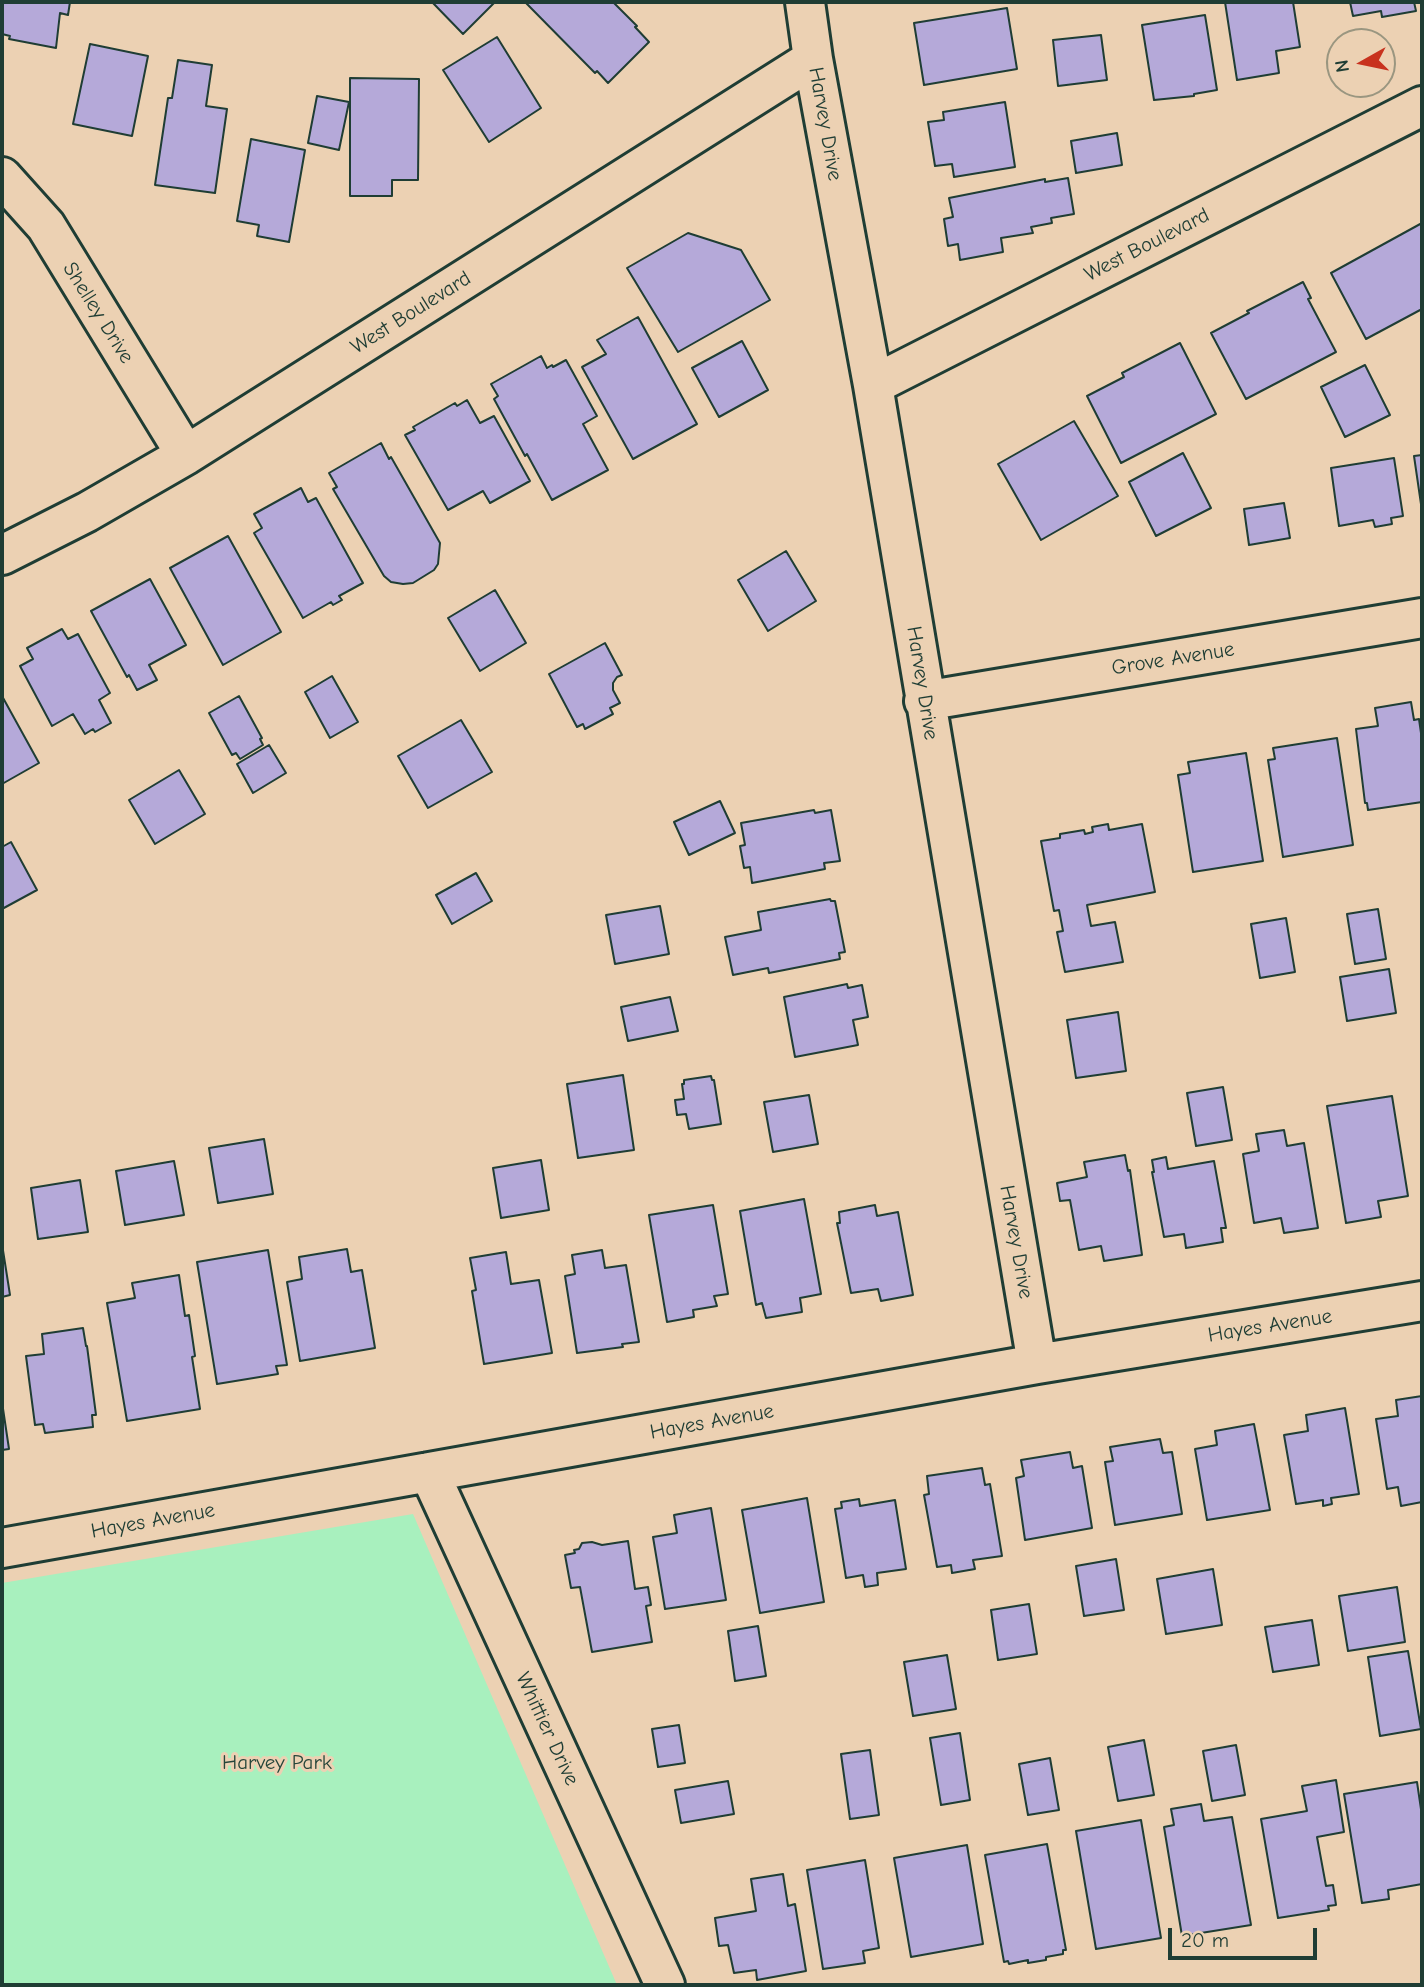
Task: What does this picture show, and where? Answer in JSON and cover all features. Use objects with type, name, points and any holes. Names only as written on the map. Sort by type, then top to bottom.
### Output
[{"type":"street","name":"Harvey Drive","points":[[805,2],[873,385],[1037,1364]]},
{"type":"street","name":"West Boulevard","points":[[2,555],[87,512],[186,455],[813,59]]},
{"type":"street","name":"West Boulevard","points":[[873,385],[1422,106]]},
{"type":"street","name":"Shelley Drive","points":[[2,177],[46,226],[186,455]]},
{"type":"street","name":"Grove Avenue","points":[[924,701],[1422,618]]},
{"type":"street","name":"Hayes Avenue","points":[[2,1548],[1037,1364],[1422,1301]]},
{"type":"street","name":"Whittier Drive","points":[[429,1472],[665,1985]]},
{"type":"green space","name":"Harvey Park","points":[[413,1514],[617,1985],[2,1985],[2,1583]]},
{"type":"building","points":[[2,2],[70,2],[68,15],[60,13],[56,48],[9,39],[10,36],[2,34]]},
{"type":"building","points":[[432,2],[495,2],[463,34]]},
{"type":"building","points":[[527,2],[613,2],[649,42],[608,83],[597,71],[595,73]]},
{"type":"building","points":[[1225,2],[1293,2],[1300,47],[1276,51],[1279,73],[1237,80]]},
{"type":"building","points":[[1350,2],[1414,2],[1416,11],[1382,17],[1381,11],[1353,16]]},
{"type":"building","points":[[1007,8],[1017,69],[924,85],[914,23]]},
{"type":"building","points":[[1205,15],[1217,90],[1194,96],[1154,100],[1142,25]]},
{"type":"building","points":[[1101,35],[1107,80],[1058,86],[1053,40]]},
{"type":"building","points":[[497,37],[541,108],[489,142],[443,70]]},
{"type":"building","points":[[90,44],[148,56],[132,136],[73,124]]},
{"type":"building","points":[[178,60],[212,65],[206,106],[227,109],[215,193],[155,185],[168,98],[172,98]]},
{"type":"building","points":[[350,78],[419,79],[418,180],[392,180],[392,196],[350,196]]},
{"type":"building","points":[[317,96],[349,102],[339,150],[308,143]]},
{"type":"building","points":[[1005,102],[1015,167],[954,177],[952,164],[935,166],[928,122],[944,120],[943,112]]},
{"type":"building","points":[[1117,133],[1122,165],[1076,173],[1071,141]]},
{"type":"building","points":[[251,139],[305,150],[289,242],[257,236],[259,225],[237,221]]},
{"type":"building","points":[[1068,178],[1074,214],[1051,218],[1052,223],[1031,227],[1033,233],[1001,238],[1003,252],[960,260],[958,244],[948,246],[944,219],[953,217],[949,198],[1045,179],[1045,182]]},
{"type":"building","points":[[1422,223],[1422,309],[1366,339],[1331,273]]},
{"type":"building","points":[[688,233],[741,250],[770,300],[678,352],[627,268]]},
{"type":"building","points":[[1303,282],[1311,298],[1308,299],[1336,352],[1246,399],[1211,333]]},
{"type":"building","points":[[638,317],[697,424],[633,459],[582,367],[606,354],[597,340]]},
{"type":"building","points":[[742,341],[768,390],[719,417],[692,368]]},
{"type":"building","points":[[1180,343],[1216,414],[1121,463],[1087,396],[1124,377],[1122,373]]},
{"type":"building","points":[[541,356],[547,368],[566,360],[597,416],[583,424],[608,470],[552,500],[494,399],[498,396],[491,384]]},
{"type":"building","points":[[1365,365],[1390,415],[1345,437],[1321,387]]},
{"type":"building","points":[[467,400],[480,423],[494,416],[530,481],[490,503],[483,491],[448,510],[405,435],[415,430],[413,427],[455,403],[457,406]]},
{"type":"building","points":[[1074,421],[1118,496],[1041,540],[998,464]]},
{"type":"building","points":[[381,443],[440,543],[438,564],[434,570],[413,583],[391,582],[384,576],[333,489],[337,487],[329,473]]},
{"type":"building","points":[[1183,453],[1211,508],[1156,536],[1129,482]]},
{"type":"building","points":[[1422,455],[1422,511],[1414,456]]},
{"type":"building","points":[[1394,458],[1403,516],[1391,518],[1392,524],[1375,527],[1373,520],[1339,526],[1331,468]]},
{"type":"building","points":[[301,488],[308,502],[316,498],[363,583],[339,596],[342,600],[333,605],[331,602],[303,618],[254,533],[262,528],[254,514]]},
{"type":"building","points":[[1284,503],[1290,538],[1249,545],[1244,509]]},
{"type":"building","points":[[228,536],[281,632],[223,665],[170,568]]},
{"type":"building","points":[[786,551],[816,601],[768,631],[738,580]]},
{"type":"building","points":[[150,579],[186,645],[149,665],[157,680],[137,690],[129,675],[127,677],[91,611]]},
{"type":"building","points":[[495,590],[526,643],[480,671],[448,618]]},
{"type":"building","points":[[62,629],[68,639],[78,634],[110,693],[99,700],[111,723],[95,732],[93,729],[85,734],[73,714],[52,726],[20,666],[33,659],[27,648]]},
{"type":"building","points":[[605,643],[622,675],[613,683],[613,690],[620,703],[610,708],[613,714],[585,729],[583,724],[577,727],[549,674]]},
{"type":"building","points":[[332,676],[358,722],[330,738],[305,692]]},
{"type":"building","points":[[2,696],[39,763],[2,784]]},
{"type":"building","points":[[239,696],[262,738],[260,739],[263,745],[240,759],[236,753],[232,755],[209,713]]},
{"type":"building","points":[[1411,702],[1414,720],[1419,719],[1422,740],[1422,802],[1368,810],[1356,729],[1378,726],[1375,708]]},
{"type":"building","points":[[461,720],[492,772],[428,808],[398,756]]},
{"type":"building","points":[[1337,738],[1353,845],[1283,857],[1268,760],[1275,759],[1273,748]]},
{"type":"building","points":[[269,745],[286,773],[253,793],[237,764]]},
{"type":"building","points":[[1246,753],[1263,861],[1193,872],[1178,775],[1190,773],[1188,762]]},
{"type":"building","points":[[179,770],[205,814],[155,844],[129,800]]},
{"type":"building","points":[[720,801],[735,833],[689,855],[674,822]]},
{"type":"building","points":[[814,810],[815,813],[831,810],[840,861],[824,863],[825,869],[752,883],[750,867],[744,868],[740,846],[745,845],[741,823]]},
{"type":"building","points":[[1108,824],[1109,830],[1142,824],[1155,892],[1087,905],[1091,926],[1115,922],[1123,962],[1065,972],[1057,932],[1063,931],[1059,910],[1054,911],[1041,841],[1060,838],[1060,834],[1084,830],[1085,834],[1093,832],[1092,827]]},
{"type":"building","points":[[11,842],[37,890],[2,909],[2,847]]},
{"type":"building","points":[[476,873],[492,901],[452,924],[436,895]]},
{"type":"building","points":[[830,899],[835,901],[845,952],[839,953],[840,959],[769,973],[768,968],[733,975],[725,937],[761,930],[758,912]]},
{"type":"building","points":[[660,906],[669,954],[615,964],[606,915]]},
{"type":"building","points":[[1378,909],[1386,959],[1355,964],[1347,914]]},
{"type":"building","points":[[1286,918],[1295,972],[1260,978],[1251,924]]},
{"type":"building","points":[[1389,969],[1396,1013],[1347,1021],[1340,977]]},
{"type":"building","points":[[847,984],[848,988],[862,985],[868,1017],[853,1020],[858,1045],[795,1057],[784,997]]},
{"type":"building","points":[[670,997],[678,1031],[628,1041],[621,1007]]},
{"type":"building","points":[[1118,1012],[1126,1071],[1076,1078],[1067,1020]]},
{"type":"building","points":[[623,1075],[634,1150],[578,1158],[567,1084]]},
{"type":"building","points":[[711,1076],[714,1080],[721,1124],[689,1129],[686,1114],[677,1115],[675,1100],[684,1099],[684,1080]]},
{"type":"building","points":[[1223,1087],[1232,1140],[1196,1146],[1187,1093]]},
{"type":"building","points":[[809,1095],[818,1144],[773,1152],[764,1102]]},
{"type":"building","points":[[1392,1096],[1408,1196],[1378,1201],[1381,1217],[1346,1223],[1327,1106]]},
{"type":"building","points":[[1284,1130],[1287,1146],[1304,1143],[1318,1228],[1284,1233],[1281,1218],[1254,1223],[1243,1154],[1259,1151],[1256,1134]]},
{"type":"building","points":[[264,1139],[273,1194],[218,1203],[209,1148]]},
{"type":"building","points":[[1125,1155],[1128,1171],[1130,1170],[1142,1255],[1104,1261],[1101,1246],[1079,1250],[1070,1200],[1060,1201],[1057,1183],[1087,1177],[1084,1162]]},
{"type":"building","points":[[1166,1157],[1168,1169],[1214,1161],[1226,1228],[1221,1228],[1223,1242],[1186,1248],[1184,1234],[1164,1237],[1152,1160]]},
{"type":"building","points":[[541,1160],[549,1210],[501,1218],[493,1168]]},
{"type":"building","points":[[174,1161],[184,1215],[125,1225],[116,1171]]},
{"type":"building","points":[[80,1180],[88,1232],[38,1239],[31,1188]]},
{"type":"building","points":[[804,1199],[821,1294],[800,1298],[802,1312],[766,1318],[762,1303],[756,1305],[740,1211]]},
{"type":"building","points":[[713,1205],[728,1294],[714,1296],[717,1306],[693,1310],[694,1317],[667,1322],[649,1215]]},
{"type":"building","points":[[875,1205],[877,1216],[898,1212],[913,1295],[881,1301],[878,1289],[851,1293],[837,1223],[840,1223],[839,1212]]},
{"type":"building","points":[[2,1244],[10,1295],[2,1297]]},
{"type":"building","points":[[347,1249],[351,1272],[362,1270],[375,1348],[300,1361],[287,1282],[302,1279],[299,1257]]},
{"type":"building","points":[[268,1250],[287,1365],[276,1366],[278,1374],[217,1384],[197,1262]]},
{"type":"building","points":[[602,1250],[605,1268],[626,1265],[639,1342],[622,1344],[623,1347],[577,1353],[565,1276],[575,1274],[572,1255]]},
{"type":"building","points":[[506,1252],[511,1284],[539,1280],[552,1353],[484,1364],[472,1291],[476,1290],[470,1258]]},
{"type":"building","points":[[179,1275],[185,1316],[189,1315],[200,1409],[127,1421],[107,1303],[135,1298],[132,1283]]},
{"type":"building","points":[[83,1328],[96,1415],[92,1415],[93,1427],[45,1433],[43,1424],[35,1425],[26,1356],[44,1354],[42,1334]]},
{"type":"building","points":[[1422,1396],[1422,1502],[1401,1506],[1398,1487],[1387,1489],[1376,1419],[1398,1416],[1396,1400]]},
{"type":"building","points":[[2,1402],[9,1449],[2,1450]]},
{"type":"building","points":[[1345,1408],[1359,1494],[1331,1498],[1332,1504],[1323,1506],[1323,1500],[1296,1504],[1284,1435],[1308,1431],[1306,1415]]},
{"type":"building","points":[[1254,1424],[1270,1510],[1207,1520],[1195,1449],[1217,1445],[1215,1431]]},
{"type":"building","points":[[1160,1439],[1163,1453],[1172,1452],[1182,1514],[1115,1525],[1105,1462],[1113,1461],[1110,1447]]},
{"type":"building","points":[[1070,1452],[1073,1468],[1082,1466],[1092,1528],[1025,1540],[1016,1478],[1024,1476],[1021,1460]]},
{"type":"building","points":[[982,1468],[985,1485],[990,1484],[1002,1556],[973,1560],[975,1569],[952,1573],[951,1565],[937,1567],[924,1495],[929,1494],[927,1476]]},
{"type":"building","points":[[807,1498],[824,1602],[760,1613],[742,1510]]},
{"type":"building","points":[[859,1499],[860,1506],[895,1500],[906,1569],[877,1573],[878,1585],[865,1587],[863,1575],[846,1578],[835,1509],[842,1508],[841,1502]]},
{"type":"building","points":[[711,1508],[726,1600],[665,1609],[653,1537],[677,1533],[674,1515]]},
{"type":"building","points":[[628,1541],[635,1589],[648,1587],[651,1605],[646,1606],[652,1642],[592,1652],[580,1587],[571,1588],[565,1555],[575,1553],[574,1550],[579,1549],[582,1543],[602,1545]]},
{"type":"building","points":[[1116,1559],[1124,1610],[1084,1616],[1076,1566]]},
{"type":"building","points":[[1213,1569],[1222,1625],[1166,1634],[1157,1579]]},
{"type":"building","points":[[1397,1587],[1405,1642],[1348,1651],[1339,1596]]},
{"type":"building","points":[[1029,1604],[1037,1654],[998,1660],[991,1610]]},
{"type":"building","points":[[1312,1620],[1319,1665],[1273,1672],[1265,1627]]},
{"type":"building","points":[[758,1626],[766,1676],[735,1681],[728,1631]]},
{"type":"building","points":[[1408,1651],[1421,1729],[1380,1736],[1368,1657]]},
{"type":"building","points":[[947,1655],[956,1709],[913,1716],[904,1662]]},
{"type":"building","points":[[679,1725],[685,1763],[658,1767],[652,1729]]},
{"type":"building","points":[[960,1733],[970,1800],[941,1805],[930,1738]]},
{"type":"building","points":[[1144,1740],[1154,1795],[1118,1801],[1108,1747]]},
{"type":"building","points":[[1236,1745],[1245,1795],[1212,1801],[1203,1751]]},
{"type":"building","points":[[870,1750],[879,1815],[850,1819],[841,1754]]},
{"type":"building","points":[[1050,1758],[1059,1810],[1028,1815],[1019,1764]]},
{"type":"building","points":[[1336,1780],[1344,1832],[1317,1837],[1326,1886],[1333,1885],[1336,1905],[1328,1906],[1329,1910],[1278,1918],[1261,1819],[1307,1811],[1302,1786]]},
{"type":"building","points":[[728,1781],[734,1814],[681,1823],[675,1790]]},
{"type":"building","points":[[1417,1782],[1422,1816],[1422,1884],[1388,1890],[1389,1899],[1362,1903],[1344,1794]]},
{"type":"building","points":[[1201,1804],[1204,1821],[1232,1817],[1251,1925],[1182,1936],[1164,1827],[1174,1825],[1171,1809]]},
{"type":"building","points":[[1141,1820],[1161,1938],[1096,1949],[1076,1831]]},
{"type":"building","points":[[1047,1844],[1066,1950],[1063,1950],[1063,1954],[1046,1957],[1046,1960],[1009,1964],[1008,1961],[1004,1962],[985,1855]]},
{"type":"building","points":[[967,1845],[983,1944],[911,1957],[894,1858]]},
{"type":"building","points":[[865,1860],[879,1948],[863,1951],[865,1963],[823,1969],[807,1870]]},
{"type":"building","points":[[783,1874],[788,1906],[795,1904],[806,1971],[757,1980],[756,1970],[734,1973],[728,1945],[719,1946],[715,1918],[756,1911],[751,1879]]}]
